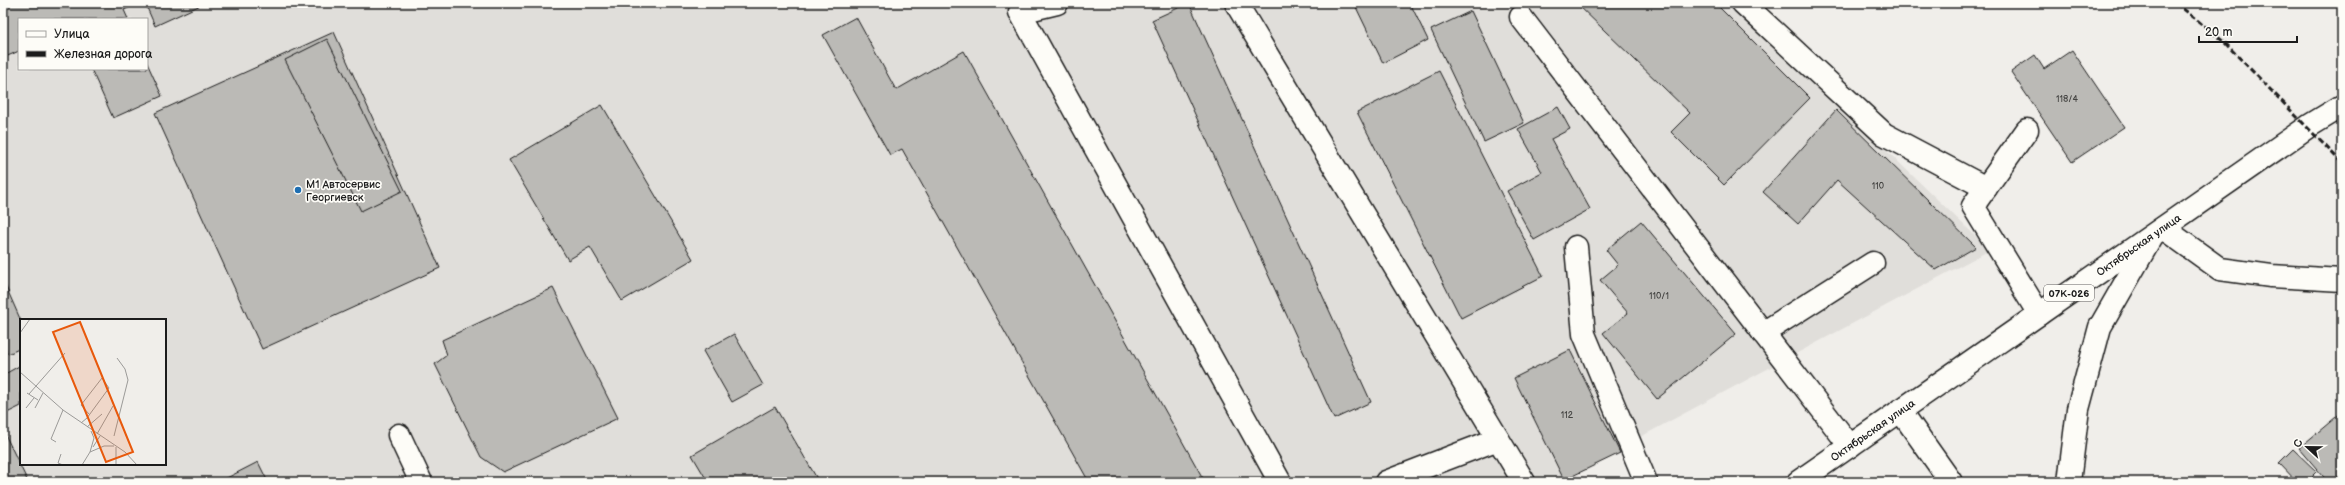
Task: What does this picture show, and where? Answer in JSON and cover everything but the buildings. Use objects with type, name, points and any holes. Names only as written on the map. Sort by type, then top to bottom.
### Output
[{"type":"main road","points":[[1057,3],[1014,7],[1280,482]]},
{"type":"main road","points":[[1236,3],[1524,482]]},
{"type":"main road","points":[[1743,3],[1884,134],[1986,188]]},
{"type":"main road","points":[[1521,17],[1850,446]]},
{"type":"main road","name":"Октябрьская улица","points":[[1798,482],[2309,126],[2342,106]]},
{"type":"main road","points":[[2027,130],[1974,206],[2039,314]]},
{"type":"main road","points":[[2069,482],[2078,409],[2100,327],[2157,233],[2220,269],[2271,276],[2342,280]]},
{"type":"main road","points":[[1576,247],[1584,334],[1646,482]]},
{"type":"main road","points":[[1763,332],[1872,263]]},
{"type":"main road","points":[[1900,410],[1951,482]]},
{"type":"main road","points":[[399,435],[421,482]]},
{"type":"main road","points":[[1386,482],[1498,439]]},
{"type":"shaded area","points":[[3,3],[1733,3],[1990,250],[1556,482],[3,482]]},
{"type":"railway","points":[[2176,3],[2224,42],[2342,163]]},
{"type":"place","name":"М1 Автосервис Георгиевск","points":[[298,190]]}]
